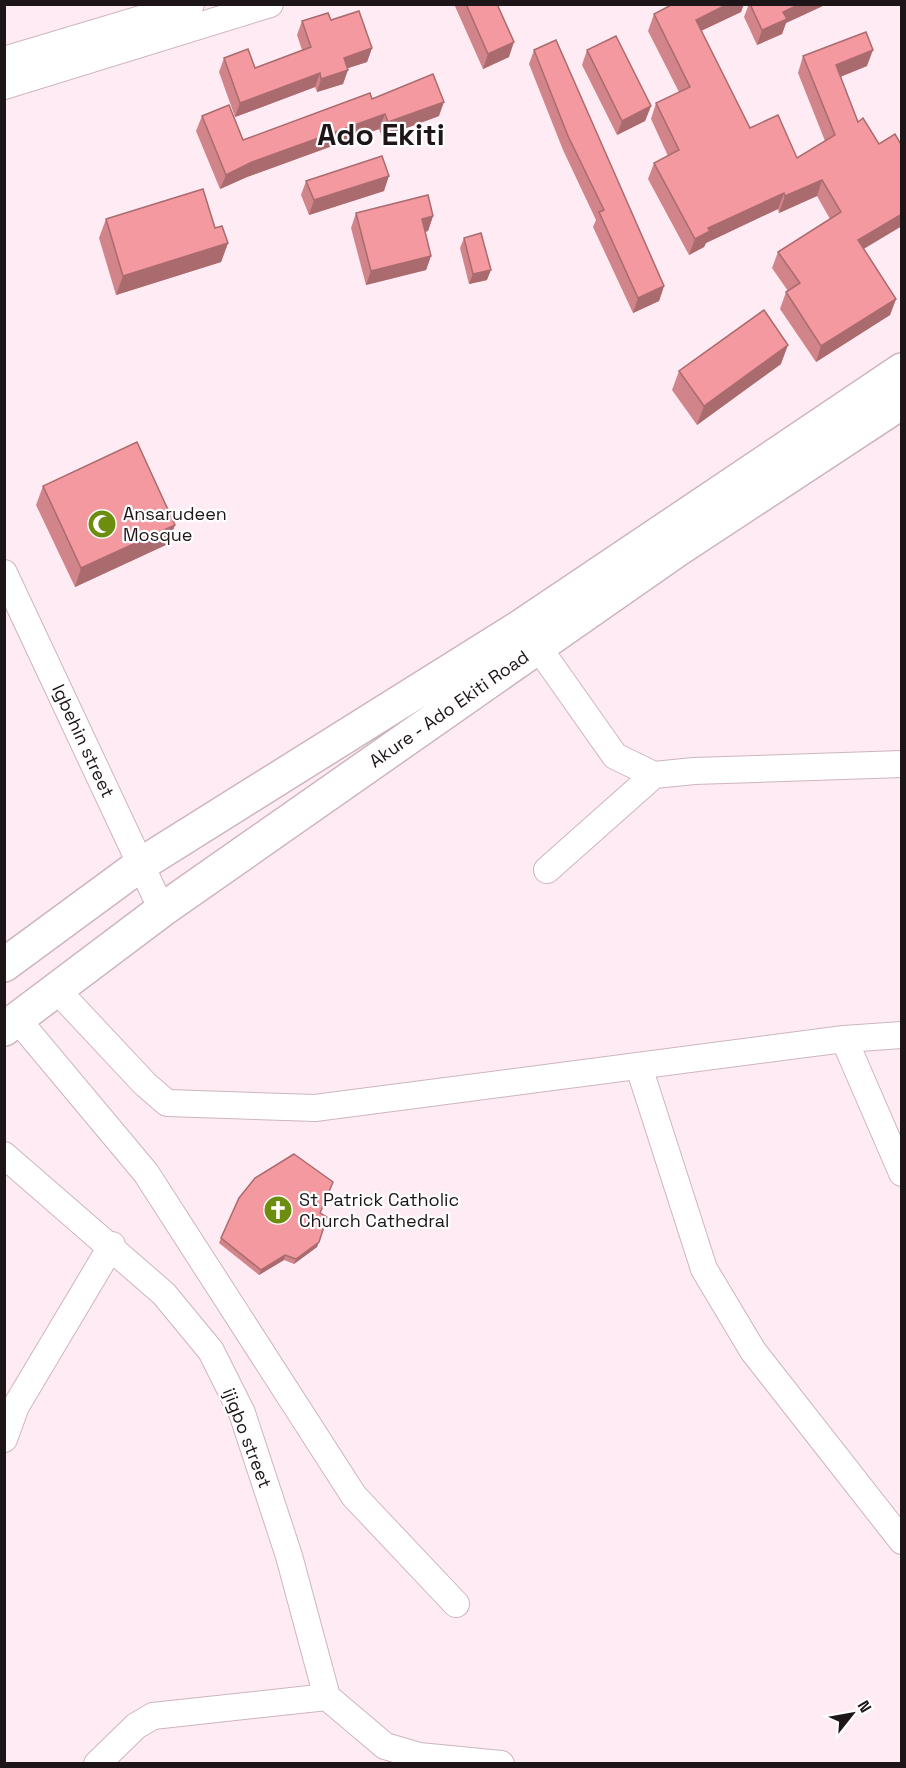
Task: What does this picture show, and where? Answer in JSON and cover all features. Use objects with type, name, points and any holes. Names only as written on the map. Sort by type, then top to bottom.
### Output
[{"type":"main road","name":"Akure - Ado Ekiti Road","points":[[4,965],[140,865],[523,626],[902,370]]},
{"type":"main road","name":"Akure - Ado Ekiti Road","points":[[11,1024],[162,910],[538,647],[677,550],[902,402]]},
{"type":"street","points":[[4,60],[190,4]]},
{"type":"street","points":[[4,86],[270,4]]},
{"type":"street","name":"Igbehin street","points":[[4,573],[162,910]]},
{"type":"street","points":[[538,647],[615,756],[654,775],[694,771],[902,764]]},
{"type":"street","points":[[547,870],[654,775]]},
{"type":"street","points":[[57,989],[145,1084],[167,1103],[315,1108],[639,1067],[844,1038],[902,1035]]},
{"type":"street","points":[[11,1024],[146,1173],[354,1496],[456,1604]]},
{"type":"street","points":[[844,1038],[902,1173]]},
{"type":"street","points":[[639,1067],[704,1269],[753,1351],[902,1541]]},
{"type":"street","name":"ijigbo street","points":[[4,1155],[111,1245],[164,1294],[211,1352],[242,1413],[290,1556],[327,1697]]},
{"type":"street","points":[[4,1439],[16,1406],[111,1245]]},
{"type":"street","points":[[97,1764],[136,1726],[153,1716],[327,1697],[385,1746],[419,1756],[501,1764]]},
{"type":"building","points":[[466,4],[497,4],[514,42],[488,54]]},
{"type":"building","points":[[673,4],[728,4],[696,20],[750,128],[778,115],[797,158],[835,135],[803,56],[866,32],[873,50],[836,65],[858,122],[863,118],[879,144],[895,134],[902,146],[902,214],[858,240],[896,299],[821,346],[786,292],[800,283],[778,252],[841,212],[822,180],[785,196],[784,193],[708,228],[710,231],[695,239],[654,163],[679,150],[656,103],[690,87],[654,14]]},
{"type":"building","points":[[750,4],[800,4],[783,12],[787,19],[762,30]]},
{"type":"building","points":[[359,11],[372,48],[344,58],[348,70],[321,79],[320,73],[240,103],[224,58],[248,49],[255,68],[311,47],[302,21],[328,13],[331,20]]},
{"type":"building","points":[[616,36],[651,106],[622,121],[587,50]]},
{"type":"building","points":[[556,40],[664,286],[638,298],[599,212],[604,210],[568,136],[534,50]]},
{"type":"building","points":[[433,74],[444,102],[388,122],[385,114],[252,162],[226,175],[202,116],[229,105],[243,140],[370,93],[372,99]]},
{"type":"building","points":[[382,156],[389,176],[314,200],[306,181]]},
{"type":"building","points":[[203,189],[215,228],[222,226],[228,243],[123,276],[106,219]]},
{"type":"building","points":[[428,195],[433,216],[422,219],[431,256],[371,271],[356,213]]},
{"type":"building","points":[[481,233],[491,270],[473,274],[464,238]]},
{"type":"building","points":[[764,310],[788,345],[704,406],[679,371]]},
{"type":"building","name":"Ansarudeen Mosque","points":[[137,442],[175,525],[81,568],[43,486]]},
{"type":"building","name":"St Patrick Catholic Church Cathedral","points":[[294,1154],[333,1182],[320,1213],[327,1217],[319,1242],[296,1259],[285,1255],[261,1270],[221,1238],[239,1198],[255,1178]]},
{"type":"place","name":"Ansarudeen Mosque","points":[[102,524]]},
{"type":"place","name":"St Patrick Catholic Church Cathedral","points":[[278,1210]]},
{"type":"district","name":"Ado Ekiti","points":[[381,135]]}]
